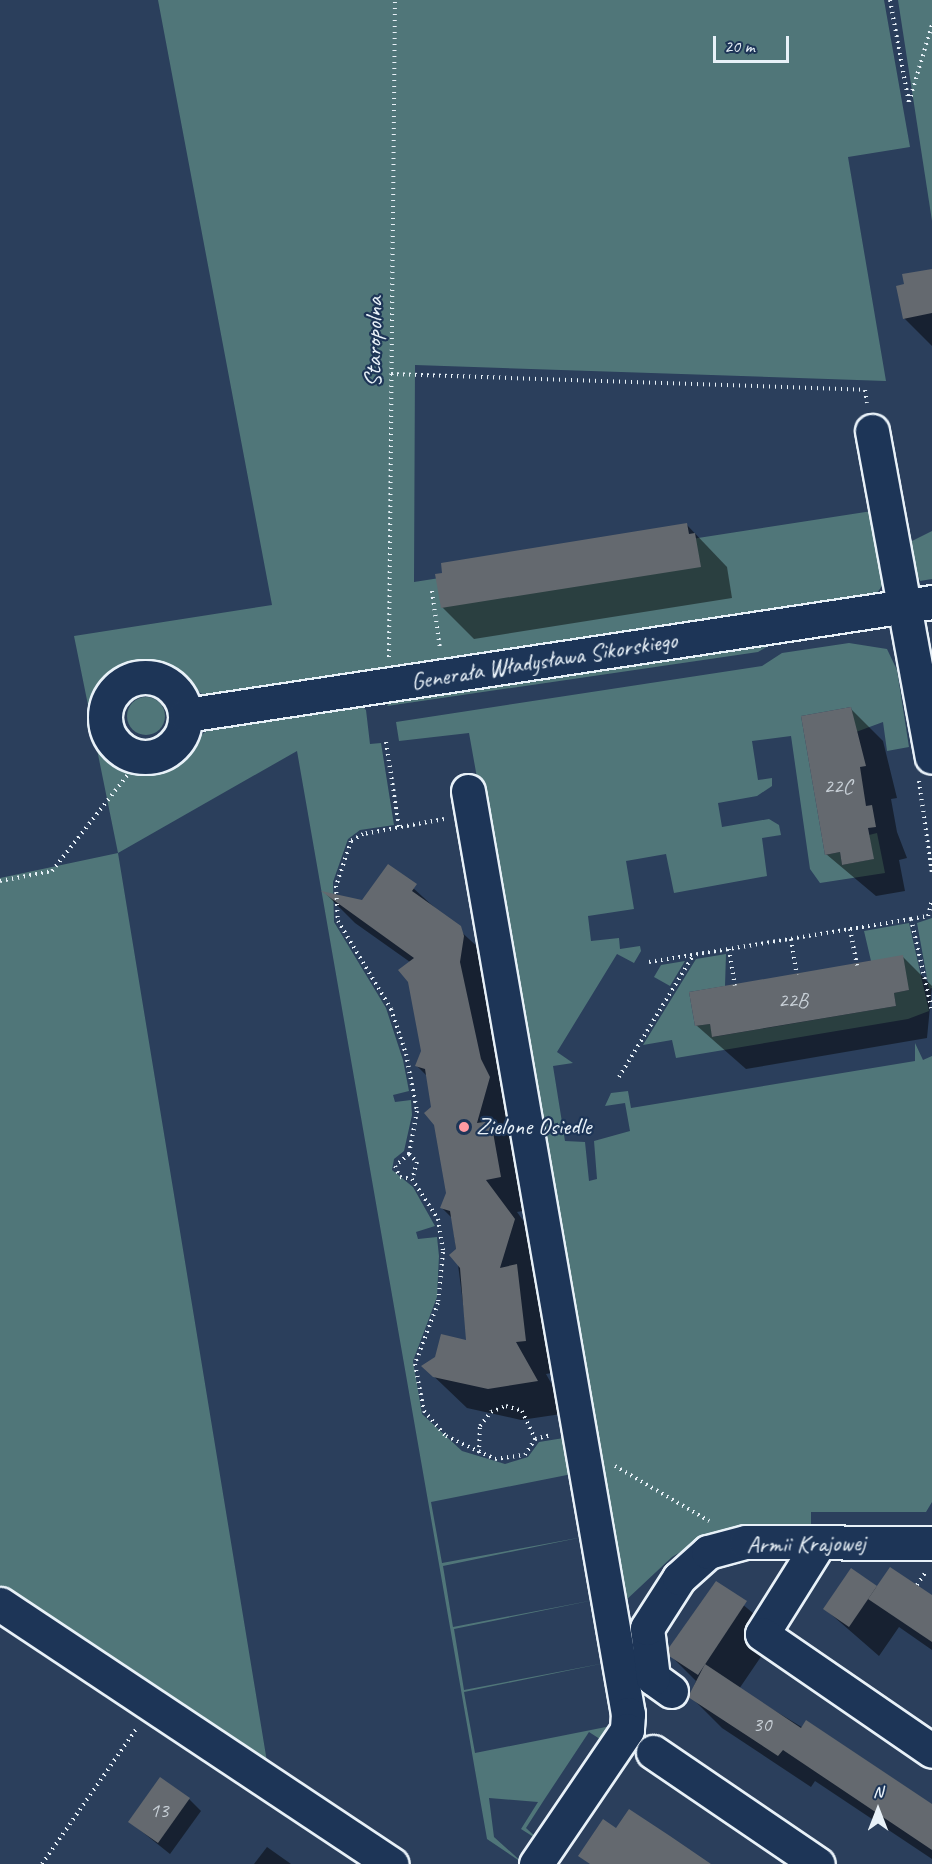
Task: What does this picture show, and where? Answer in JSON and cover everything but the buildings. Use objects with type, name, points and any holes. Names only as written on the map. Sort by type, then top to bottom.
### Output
[{"type":"street","points":[[872,431],[917,604],[932,758]]},
{"type":"street","name":"Generała Władysława Sikorskiego","points":[[186,715],[917,604]]},
{"type":"street","points":[[142,677],[167,683],[186,715],[178,741],[168,751],[141,758],[128,754],[109,734],[106,708],[119,687],[142,677]]},
{"type":"street","points":[[470,803],[581,1445],[627,1730],[536,1864]]},
{"type":"street","name":"Armii Krajowej","points":[[671,1691],[653,1678],[647,1628],[679,1578],[708,1552],[746,1542],[819,1543],[931,1554]]},
{"type":"street","points":[[819,1543],[762,1634],[932,1751]]},
{"type":"street","points":[[0,1604],[392,1864]]},
{"type":"street","points":[[653,1752],[818,1864]]},
{"type":"path","name":"Staropolna","points":[[388,685],[395,0]]},
{"type":"path","points":[[890,0],[909,104],[932,25]]},
{"type":"path","points":[[391,374],[865,390],[872,431]]},
{"type":"path","points":[[386,742],[399,827]]},
{"type":"path","points":[[0,881],[52,871],[141,758]]},
{"type":"path","points":[[470,803],[351,841],[336,886],[338,921],[391,1010],[406,1054],[417,1111],[409,1155],[395,1166],[400,1177],[412,1179],[438,1219],[443,1252],[438,1303],[415,1364],[424,1411],[446,1436],[478,1453],[512,1460],[525,1455],[535,1438]]},
{"type":"path","points":[[649,962],[928,916],[932,900]]},
{"type":"path","points":[[911,919],[932,1011]]},
{"type":"path","points":[[850,929],[856,965]]},
{"type":"path","points":[[790,939],[797,975]]},
{"type":"path","points":[[729,949],[735,986]]},
{"type":"path","points":[[620,1077],[694,955]]},
{"type":"path","points":[[409,1155],[417,1162],[412,1179]]},
{"type":"path","points":[[478,1453],[480,1426],[491,1412],[506,1406],[522,1411],[535,1438]]},
{"type":"path","points":[[535,1438],[581,1445],[746,1542]]},
{"type":"path","points":[[917,1585],[931,1554]]},
{"type":"path","points":[[42,1864],[153,1706]]},
{"type":"green space","points":[[158,0],[884,0],[910,147],[848,157],[886,381],[415,365],[414,582],[872,511],[884,583],[877,593],[861,601],[210,699],[165,670],[142,666],[118,674],[96,700],[96,725],[109,752],[140,767],[172,758],[209,729],[361,705],[366,710],[370,744],[381,743],[394,825],[360,830],[348,839],[333,882],[334,922],[386,1008],[403,1060],[409,1091],[393,1095],[395,1102],[411,1100],[412,1115],[404,1151],[394,1159],[392,1170],[413,1187],[435,1226],[416,1232],[418,1239],[437,1237],[439,1256],[437,1297],[413,1361],[422,1414],[462,1451],[505,1464],[528,1457],[539,1442],[570,1437],[572,1474],[431,1502],[442,1563],[583,1537],[443,1566],[453,1627],[594,1600],[454,1629],[464,1690],[605,1663],[464,1692],[475,1753],[616,1725],[606,1743],[589,1732],[544,1800],[526,1828],[540,1841],[521,1829],[538,1802],[489,1798],[494,1837],[524,1864],[487,1839],[297,751],[118,853],[74,636],[272,605]]},
{"type":"green space","points":[[898,0],[932,0],[932,221]]},
{"type":"green space","points":[[932,531],[932,579],[920,581],[906,544]]},
{"type":"green space","points":[[775,642],[758,652],[387,706],[391,701]]},
{"type":"green space","points":[[849,643],[887,649],[897,670],[909,747],[887,751],[883,722],[856,732],[851,707],[801,716],[825,855],[840,852],[842,865],[873,859],[869,835],[877,833],[885,873],[820,883],[810,869],[791,736],[752,741],[758,780],[772,778],[772,786],[757,796],[718,803],[722,827],[769,819],[779,825],[781,835],[762,838],[767,876],[674,893],[666,854],[626,861],[634,909],[588,916],[591,941],[619,938],[620,949],[640,946],[641,951],[634,963],[617,954],[557,1052],[573,1063],[553,1066],[565,1141],[585,1142],[589,1181],[597,1179],[594,1141],[630,1131],[625,1103],[605,1106],[611,1093],[628,1091],[631,1108],[915,1061],[915,1043],[923,1060],[932,1056],[932,1502],[926,1512],[811,1512],[811,1532],[702,1539],[672,1557],[624,1602],[469,733],[399,741],[396,722],[762,666],[782,653]]},
{"type":"green space","points":[[146,697],[160,702],[165,716],[160,730],[146,735],[132,730],[127,716],[132,702]]},
{"type":"green space","points":[[118,853],[268,1768],[0,1591],[0,878]]},
{"type":"green space","points":[[932,918],[932,988],[929,989],[917,923]]},
{"type":"green space","points":[[909,923],[929,1011],[908,1019],[676,1058],[672,1040],[643,1045],[696,959],[726,954],[725,986],[689,992],[695,1026],[710,1024],[713,1037],[896,1006],[894,993],[909,990],[871,961],[864,931]]},
{"type":"green space","points":[[685,961],[670,986],[654,977],[661,965]]},
{"type":"place","name":"Zielone Osiedle","points":[[464,1127]]}]
